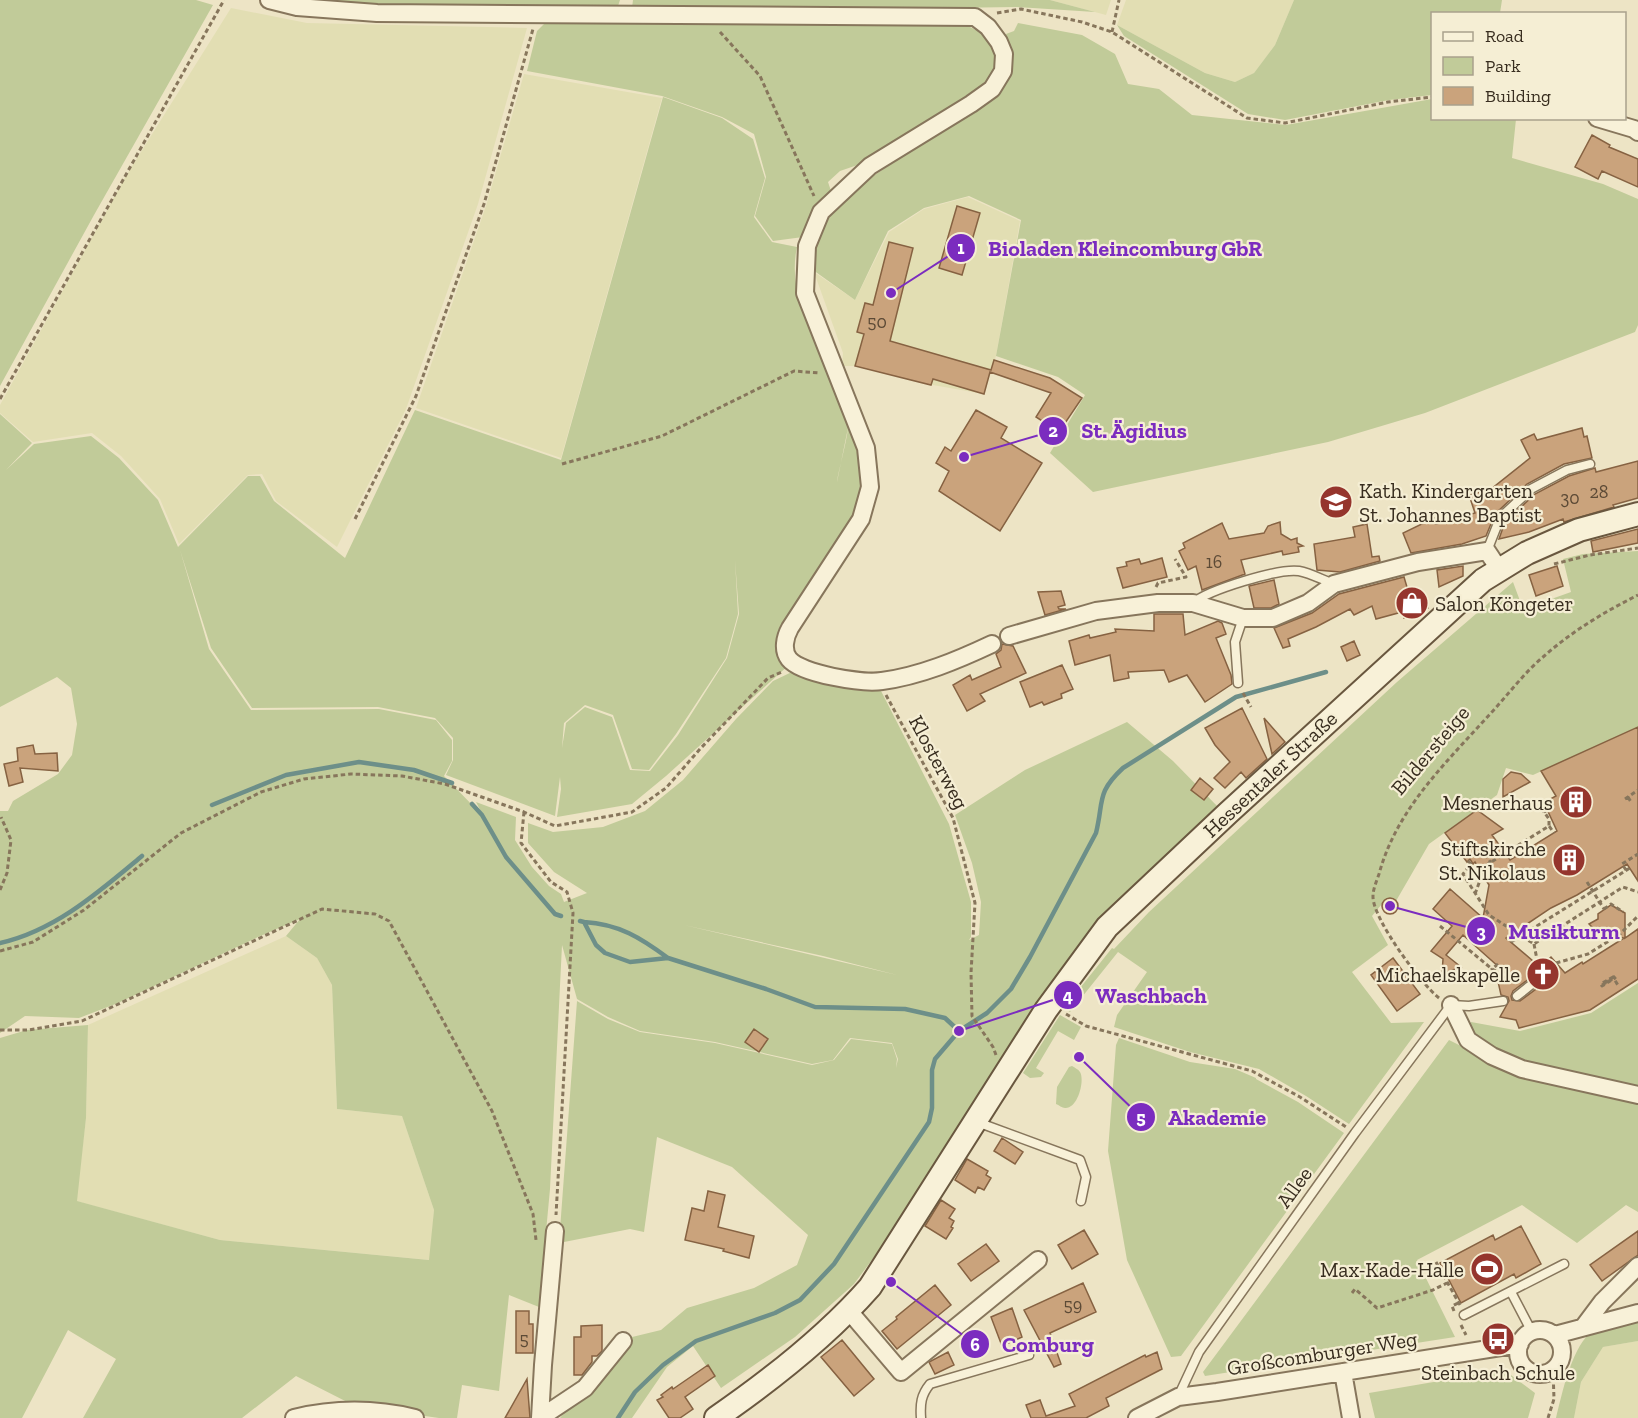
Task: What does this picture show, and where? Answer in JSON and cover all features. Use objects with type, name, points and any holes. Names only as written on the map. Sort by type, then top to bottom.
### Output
[{"type":"main road","name":"Hessentaler Straße","points":[[716,1418],[817,1341],[849,1311],[870,1287],[1008,1076],[1046,1010],[1107,927],[1395,658],[1483,580],[1493,560],[1527,554],[1580,530],[1638,514]]},
{"type":"street","points":[[268,0],[297,8],[376,13],[537,16],[975,17],[988,27],[999,42],[1004,54],[1003,71],[992,89],[870,166],[821,212],[807,246],[805,293],[866,448],[870,487],[861,519],[787,635],[786,650],[789,658],[798,666],[839,679],[880,682],[914,675],[992,644]]},
{"type":"street","points":[[1604,120],[1638,132]]},
{"type":"street","points":[[1010,636],[1096,611],[1158,603],[1193,603],[1243,618],[1273,618],[1308,603],[1334,584],[1418,562],[1493,560]]},
{"type":"street","points":[[1451,1005],[1468,1040],[1492,1056],[1522,1069],[1638,1095]]},
{"type":"street","points":[[540,1418],[555,1231]]},
{"type":"street","points":[[849,1311],[901,1372],[1038,1260]]},
{"type":"street","points":[[1584,1326],[1602,1302],[1638,1266]]},
{"type":"street","points":[[1555,1335],[1638,1313]]},
{"type":"street","points":[[1542,1329],[1555,1335],[1563,1353],[1553,1370],[1540,1374],[1527,1369],[1519,1358],[1523,1338],[1542,1329]]},
{"type":"street","points":[[540,1418],[585,1388],[623,1341]]},
{"type":"street","name":"Großcomburger Weg","points":[[1137,1418],[1178,1396],[1520,1344]]},
{"type":"street","points":[[1343,1372],[1351,1418]]},
{"type":"street","points":[[294,1418],[322,1411],[356,1409],[415,1418]]},
{"type":"lane","points":[[1493,560],[1500,518],[1531,489],[1567,470],[1590,464]]},
{"type":"lane","points":[[1193,603],[1207,595],[1263,576],[1298,571],[1334,584]]},
{"type":"lane","points":[[1238,683],[1236,642],[1243,618]]},
{"type":"lane","points":[[1517,996],[1529,987]]},
{"type":"lane","points":[[1451,1005],[1469,1006],[1503,1001]]},
{"type":"lane","name":"Allee","points":[[1178,1396],[1199,1352],[1355,1133],[1451,1005]]},
{"type":"lane","points":[[976,1122],[1080,1160],[1086,1177],[1081,1201]]},
{"type":"lane","points":[[1464,1315],[1564,1264]]},
{"type":"lane","points":[[1511,1292],[1532,1332]]},
{"type":"lane","points":[[921,1418],[920,1406],[923,1392],[930,1384],[1029,1354]]},
{"type":"path","points":[[0,399],[224,0]]},
{"type":"path","points":[[1112,32],[1119,0]]},
{"type":"path","points":[[975,17],[1021,9],[1082,22],[1112,32],[1247,118],[1285,123],[1388,102],[1431,97]]},
{"type":"path","points":[[355,519],[416,396],[484,204],[537,16]]},
{"type":"path","points":[[710,28],[720,32],[760,76],[821,212]]},
{"type":"path","points":[[562,464],[662,436],[794,371],[838,375]]},
{"type":"path","points":[[1551,564],[1638,548]]},
{"type":"path","points":[[1156,591],[1155,586],[1158,583],[1186,577],[1175,559]]},
{"type":"path","name":"Bildersteige","points":[[1451,1005],[1437,996],[1424,983],[1399,950],[1376,912],[1372,896],[1392,837],[1420,791],[1541,658],[1576,631],[1638,595]]},
{"type":"path","points":[[0,951],[33,942],[84,910],[181,833],[261,792],[304,779],[351,774],[402,776],[445,784],[524,812],[555,826],[632,812],[666,788],[768,678],[798,666]]},
{"type":"path","name":"Klosterweg","points":[[880,682],[953,818],[975,903],[972,1016],[993,1047]]},
{"type":"path","points":[[1631,802],[1626,798],[1638,790]]},
{"type":"path","points":[[1548,810],[1544,812],[1554,833]]},
{"type":"path","points":[[524,812],[521,843],[550,882],[567,892],[573,913],[555,1231]]},
{"type":"path","points":[[0,890],[7,873],[11,840],[1,817]]},
{"type":"path","points":[[1475,894],[1483,872],[1491,863],[1549,826]]},
{"type":"path","points":[[1485,854],[1491,863]]},
{"type":"path","points":[[1511,942],[1628,869],[1623,864],[1638,854]]},
{"type":"path","points":[[1468,861],[1471,864],[1463,874],[1489,915],[1534,944],[1538,964]]},
{"type":"path","points":[[1587,882],[1604,909],[1611,904],[1623,912]]},
{"type":"path","points":[[1534,944],[1623,887],[1638,892]]},
{"type":"path","points":[[0,1030],[28,1030],[82,1021],[322,909],[375,914],[389,921],[492,1111],[533,1214],[537,1247]]},
{"type":"path","points":[[1556,963],[1588,954],[1619,933],[1638,916]]},
{"type":"path","points":[[1440,926],[1492,969],[1529,987]]},
{"type":"path","points":[[1492,969],[1498,964]]},
{"type":"path","points":[[1515,970],[1517,982]]},
{"type":"path","points":[[1613,976],[1615,978],[1608,982],[1602,986],[1601,984],[1613,977],[1602,985],[1613,978],[1619,987]]},
{"type":"path","points":[[1063,1013],[1086,1026],[1254,1072],[1300,1096],[1355,1133]]},
{"type":"path","points":[[1436,1262],[1458,1303]]},
{"type":"path","points":[[1352,1293],[1355,1289],[1377,1308],[1433,1290],[1447,1283]]},
{"type":"path","points":[[1548,1418],[1554,1400],[1553,1370]]},
{"type":"shaded area","points":[[1050,0],[1111,0],[1106,15]]},
{"type":"shaded area","points":[[1126,0],[1294,0],[1275,45],[1254,73],[1235,82],[1205,73],[1117,25]]},
{"type":"shaded area","points":[[231,8],[307,23],[527,28],[478,204],[406,409],[337,547],[276,501],[262,474],[248,475],[179,544],[160,499],[121,456],[92,433],[33,442],[0,413],[0,405],[124,179]]},
{"type":"shaded area","points":[[524,74],[662,98],[561,458],[416,408],[486,206]]},
{"type":"shaded area","points":[[968,197],[1020,221],[996,356],[984,394],[933,385],[855,366],[842,366],[843,353],[814,272],[855,300],[889,232],[924,209]]},
{"type":"shaded area","points":[[286,936],[317,958],[332,985],[337,1109],[402,1116],[434,1210],[430,1260],[220,1240],[76,1201],[86,1118],[88,1025]]},
{"type":"shaded area","points":[[1638,1341],[1638,1418],[1574,1418],[1581,1382],[1603,1347]]},
{"type":"green space","points":[[0,0],[196,0],[213,5],[0,386]]},
{"type":"green space","points":[[300,0],[620,0],[617,9],[406,9]]},
{"type":"green space","points":[[633,0],[1050,0],[1095,12],[1017,7],[632,8]]},
{"type":"green space","points":[[1294,0],[1502,0],[1500,12],[1431,12],[1431,95],[1389,100],[1285,120],[1248,114],[1124,36],[1117,25],[1205,73],[1235,82],[1254,73],[1275,45]]},
{"type":"green space","points":[[547,21],[960,22],[988,36],[998,54],[998,69],[989,84],[975,95],[875,159],[840,171],[828,182],[831,191],[815,210],[803,237],[773,241],[755,216],[766,177],[754,134],[722,117],[662,96],[527,71],[537,31]]},
{"type":"green space","points":[[1018,23],[1082,35],[1115,54],[1128,84],[1159,89],[1192,115],[1286,125],[1431,99],[1431,120],[1516,120],[1512,158],[1603,184],[1638,199],[1638,325],[1635,332],[1425,413],[1328,442],[1093,492],[1050,453],[1085,395],[1058,377],[996,356],[1021,220],[969,196],[924,208],[888,231],[855,300],[813,270],[817,240],[833,209],[864,182],[975,109],[1008,78],[1012,64],[1006,34],[1014,31]]},
{"type":"green space","points":[[663,97],[722,118],[753,139],[765,178],[754,217],[772,242],[797,247],[795,269],[797,291],[811,332],[848,413],[848,427],[850,418],[864,487],[853,521],[784,627],[790,664],[632,804],[557,817],[561,789],[560,777],[555,816],[446,775],[453,760],[453,738],[435,718],[378,707],[252,708],[211,648],[180,550],[209,649],[251,710],[379,709],[436,720],[452,740],[452,761],[444,776],[478,811],[493,835],[476,802],[516,817],[515,840],[532,867],[549,886],[561,894],[564,902],[587,893],[554,872],[528,843],[528,823],[553,832],[603,827],[645,811],[683,780],[736,719],[773,681],[794,671],[880,689],[949,824],[971,902],[971,937],[969,940],[979,935],[981,902],[972,863],[955,815],[1025,770],[1127,722],[1173,761],[1219,808],[1000,1063],[880,1249],[854,1284],[795,1337],[721,1388],[693,1346],[667,1367],[632,1418],[560,1418],[628,1338],[661,1330],[687,1308],[754,1288],[797,1265],[808,1235],[732,1167],[657,1137],[644,1232],[630,1229],[559,1243],[577,1001],[608,1019],[640,1032],[715,1043],[812,1065],[834,1060],[851,1039],[892,1044],[897,1059],[896,1068],[898,1059],[892,1043],[850,1038],[833,1060],[812,1064],[715,1042],[640,1031],[608,1017],[577,999],[562,945],[550,1189],[539,1307],[509,1295],[499,1391],[462,1385],[457,1418],[439,1418],[355,1406],[296,1376],[242,1418],[83,1418],[116,1359],[68,1330],[22,1418],[0,1418],[0,1038],[27,1030],[88,1025],[86,1118],[77,1201],[220,1240],[429,1260],[434,1210],[402,1116],[337,1109],[332,985],[317,958],[286,936],[300,919],[118,1003],[79,1018],[25,1016],[0,1033],[0,811],[8,811],[13,801],[58,774],[72,755],[77,724],[71,688],[57,677],[0,707],[0,414],[32,443],[6,470],[34,444],[91,436],[119,458],[158,500],[178,547],[248,476],[260,476],[274,501],[345,558],[415,410],[561,460]],"holes":[[[735,560],[739,614],[727,658],[678,735],[650,771],[630,770],[612,717],[585,707],[566,723],[562,748],[564,723],[585,705],[613,715],[632,769],[649,770],[676,734],[726,658],[738,614]],[[684,925],[823,956],[897,975]]]},
{"type":"green space","points":[[1638,551],[1638,727],[1533,775],[1506,768],[1497,795],[1429,844],[1396,901],[1391,898],[1386,899],[1372,916],[1388,945],[1352,972],[1391,1023],[1424,1022],[1349,1124],[1259,1069],[1190,1052],[1114,1027],[1117,1015],[1147,972],[1118,952],[1070,1012],[1064,1008],[1112,948],[1114,949],[1149,912],[1397,682],[1513,582],[1523,609],[1571,592],[1563,559],[1583,554]]},
{"type":"green space","points":[[1638,983],[1638,1089],[1523,1062],[1494,1049],[1468,1033],[1471,1022],[1520,1031],[1591,1013]]},
{"type":"green space","points":[[1060,1015],[1081,1027],[1074,1040],[1058,1031],[1036,1068],[1044,1073],[1041,1077],[1030,1078],[1023,1073]]},
{"type":"green space","points":[[1119,1038],[1190,1062],[1235,1069],[1298,1102],[1344,1133],[1181,1356],[1171,1357],[1127,1260],[1108,1151],[1116,1045]]},
{"type":"green space","points":[[1449,1040],[1483,1057],[1638,1099],[1638,1212],[1626,1205],[1577,1243],[1522,1205],[1417,1260],[1455,1337],[1205,1376],[1203,1372]]},
{"type":"green space","points":[[1072,1066],[1080,1072],[1081,1087],[1074,1104],[1064,1108],[1056,1104],[1057,1087],[1069,1067]]},
{"type":"green space","points":[[1638,1321],[1638,1341],[1603,1347],[1581,1382],[1574,1418],[1556,1418],[1572,1362],[1589,1334]]},
{"type":"green space","points":[[1504,1370],[1535,1393],[1528,1418],[1375,1418],[1369,1393]]},
{"type":"building","points":[[1592,135],[1610,145],[1609,147],[1638,159],[1638,187],[1602,171],[1598,179],[1575,167]]},
{"type":"building","points":[[957,206],[980,213],[962,275],[939,268]]},
{"type":"building","points":[[889,242],[913,248],[890,341],[991,370],[994,360],[1050,378],[1082,398],[1059,432],[1036,417],[1051,393],[990,372],[984,394],[933,379],[931,385],[855,366],[864,334],[857,332],[865,303],[873,305]]},
{"type":"building","points":[[976,410],[1007,427],[1001,438],[1042,463],[1000,531],[939,491],[949,471],[936,463],[945,447],[951,451]]},
{"type":"building","points":[[1582,428],[1584,437],[1587,436],[1592,458],[1564,464],[1527,484],[1495,514],[1486,536],[1462,544],[1411,553],[1403,533],[1434,518],[1436,524],[1475,513],[1469,495],[1491,489],[1530,458],[1521,440],[1534,434],[1537,440]]},
{"type":"building","points":[[1638,461],[1638,498],[1564,522],[1563,519],[1529,532],[1499,539],[1505,522],[1535,494],[1569,476],[1595,468],[1596,472]]},
{"type":"building","points":[[1280,522],[1281,534],[1291,540],[1297,538],[1297,543],[1303,546],[1298,547],[1299,552],[1283,555],[1282,551],[1241,560],[1245,574],[1202,590],[1196,566],[1188,570],[1179,551],[1185,548],[1183,543],[1222,523],[1229,539],[1264,533],[1268,526]]},
{"type":"building","points":[[1367,524],[1372,557],[1379,556],[1380,561],[1340,572],[1317,570],[1314,544],[1355,537],[1353,527]]},
{"type":"building","points":[[1638,529],[1638,543],[1593,552],[1591,541]]},
{"type":"building","points":[[1162,558],[1167,577],[1123,588],[1117,568],[1127,566],[1126,562],[1139,559],[1141,564]]},
{"type":"building","points":[[1463,566],[1463,576],[1439,587],[1437,570]]},
{"type":"building","points":[[1557,566],[1563,586],[1536,596],[1529,575]]},
{"type":"building","points":[[1404,577],[1409,594],[1421,590],[1428,608],[1404,618],[1402,612],[1376,619],[1372,606],[1354,615],[1350,609],[1288,639],[1290,646],[1283,648],[1274,628],[1312,613],[1339,594]]},
{"type":"building","points":[[1274,580],[1279,604],[1271,608],[1254,608],[1249,586]]},
{"type":"building","points":[[1061,591],[1065,605],[1058,607],[1066,609],[1045,615],[1038,592]]},
{"type":"building","points":[[1154,614],[1183,614],[1185,635],[1218,621],[1222,623],[1226,634],[1216,638],[1231,675],[1232,684],[1205,702],[1187,675],[1169,682],[1164,670],[1128,672],[1129,678],[1114,681],[1110,655],[1075,665],[1069,641],[1089,635],[1090,638],[1116,632],[1115,629],[1154,631]]},
{"type":"building","points":[[1354,641],[1360,655],[1347,661],[1341,647]]},
{"type":"building","points":[[1002,644],[1013,646],[1026,673],[980,694],[985,701],[967,711],[953,685],[970,675],[972,680],[1001,667],[996,654],[1001,650]]},
{"type":"building","points":[[1062,665],[1073,689],[1061,694],[1062,698],[1044,705],[1042,702],[1030,707],[1020,682]]},
{"type":"building","points":[[1242,708],[1267,759],[1246,778],[1241,772],[1225,788],[1214,778],[1230,762],[1215,745],[1205,728]]},
{"type":"building","points":[[1264,718],[1285,742],[1272,754]]},
{"type":"building","points":[[1638,727],[1638,881],[1627,864],[1551,908],[1506,938],[1540,967],[1551,957],[1565,973],[1624,938],[1597,932],[1589,924],[1598,919],[1598,914],[1611,905],[1625,913],[1625,938],[1638,929],[1638,979],[1590,1010],[1519,1028],[1516,1020],[1500,1017],[1509,1001],[1508,997],[1501,995],[1497,977],[1510,977],[1463,935],[1446,955],[1461,967],[1442,974],[1443,959],[1431,951],[1452,926],[1433,909],[1450,889],[1483,918],[1489,885],[1475,862],[1473,864],[1470,859],[1467,862],[1445,833],[1477,810],[1503,829],[1492,835],[1510,860],[1557,831],[1545,805],[1545,802],[1556,796],[1541,771]],"holes":[[[1530,978],[1537,981],[1536,989],[1520,1001],[1512,1000],[1513,991]]]},
{"type":"building","points":[[33,745],[35,754],[57,753],[58,771],[20,768],[23,782],[9,786],[4,764],[18,761],[17,748]]},
{"type":"building","points":[[1511,772],[1521,774],[1530,782],[1503,797],[1503,779]]},
{"type":"building","points":[[1200,778],[1213,789],[1204,800],[1191,790]]},
{"type":"building","points":[[1390,898],[1396,900],[1398,906],[1396,912],[1390,914],[1384,912],[1382,906],[1384,900]]},
{"type":"building","points":[[1393,958],[1420,994],[1397,1011],[1371,975]]},
{"type":"building","points":[[754,1029],[768,1039],[759,1052],[745,1042]]},
{"type":"building","points":[[1002,1138],[1023,1152],[1015,1164],[994,1151]]},
{"type":"building","points":[[967,1159],[988,1171],[986,1175],[991,1178],[984,1190],[978,1187],[975,1193],[955,1180]]},
{"type":"building","points":[[708,1191],[725,1195],[718,1227],[754,1236],[749,1258],[723,1251],[724,1249],[685,1240],[692,1208],[704,1211]]},
{"type":"building","points":[[941,1200],[955,1209],[949,1218],[954,1221],[951,1227],[953,1228],[946,1239],[925,1226]]},
{"type":"building","name":"Max-Kade-Halle","points":[[1521,1226],[1541,1264],[1516,1278],[1514,1274],[1461,1303],[1440,1263],[1493,1235],[1495,1240]]},
{"type":"building","points":[[1084,1230],[1098,1254],[1072,1269],[1058,1245]]},
{"type":"building","points":[[1638,1231],[1638,1255],[1602,1281],[1590,1265]]},
{"type":"building","points":[[986,1244],[999,1261],[971,1281],[958,1264]]},
{"type":"building","points":[[1083,1283],[1096,1312],[1050,1333],[1061,1364],[1054,1367],[1024,1310]]},
{"type":"building","points":[[935,1285],[951,1305],[897,1349],[882,1331]]},
{"type":"building","points":[[1012,1308],[1022,1337],[1002,1346],[991,1317]]},
{"type":"building","points":[[516,1311],[529,1311],[529,1324],[533,1324],[533,1353],[516,1353]]},
{"type":"building","points":[[602,1325],[602,1351],[597,1356],[592,1356],[592,1362],[582,1375],[574,1375],[574,1337],[581,1337],[581,1326]]},
{"type":"building","points":[[842,1340],[874,1379],[854,1396],[821,1357]]},
{"type":"building","points":[[948,1352],[954,1365],[935,1374],[929,1362]]},
{"type":"building","points":[[1157,1352],[1162,1369],[1106,1398],[1109,1406],[1086,1418],[1031,1418],[1026,1405],[1040,1400],[1046,1416],[1075,1406],[1069,1394],[1145,1355],[1146,1357]]},
{"type":"building","points":[[708,1365],[715,1376],[685,1397],[693,1409],[680,1418],[669,1418],[657,1400],[672,1387],[673,1389]]},
{"type":"building","points":[[527,1379],[530,1418],[505,1418]]},
{"type":"waterway","points":[[618,1418],[635,1392],[663,1365],[696,1341],[775,1313],[800,1300],[834,1264],[929,1122],[932,1108],[932,1070],[935,1059],[959,1031],[987,1013],[1011,989],[1030,957],[1096,833],[1102,798],[1114,777],[1123,768],[1236,697],[1326,672]]},
{"type":"waterway","points":[[212,805],[286,775],[359,762],[414,770],[452,783]]},
{"type":"waterway","points":[[472,804],[482,815],[506,857],[555,914],[561,916]]},
{"type":"waterway","points":[[0,943],[39,929],[76,908],[142,856]]},
{"type":"waterway","points":[[580,921],[584,922],[596,945],[605,953],[630,962],[668,958],[815,1007],[905,1009],[945,1018],[959,1031]]},
{"type":"waterway","points":[[584,922],[597,923],[629,933],[668,958]]},
{"type":"place","name":"Bioladen Kleincomburg GbR","points":[[891,293]]},
{"type":"place","name":"St. Ägidius","points":[[964,457]]},
{"type":"place","name":"Kath. Kindergarten St. Johannes Baptist","points":[[1336,502]]},
{"type":"place","name":"Salon Köngeter","points":[[1412,603]]},
{"type":"place","name":"Mesnerhaus","points":[[1576,802]]},
{"type":"place","name":"Stiftskirche St. Nikolaus","points":[[1569,860]]},
{"type":"place","name":"Musikturm","points":[[1390,906]]},
{"type":"place","name":"Michaelskapelle","points":[[1543,974]]},
{"type":"place","name":"Waschbach","points":[[959,1031]]},
{"type":"place","name":"Akademie","points":[[1079,1057]]},
{"type":"place","name":"Max-Kade-Halle","points":[[1487,1269]]},
{"type":"place","name":"Comburg","points":[[891,1282]]},
{"type":"place","name":"Steinbach Schule","points":[[1498,1339]]}]
